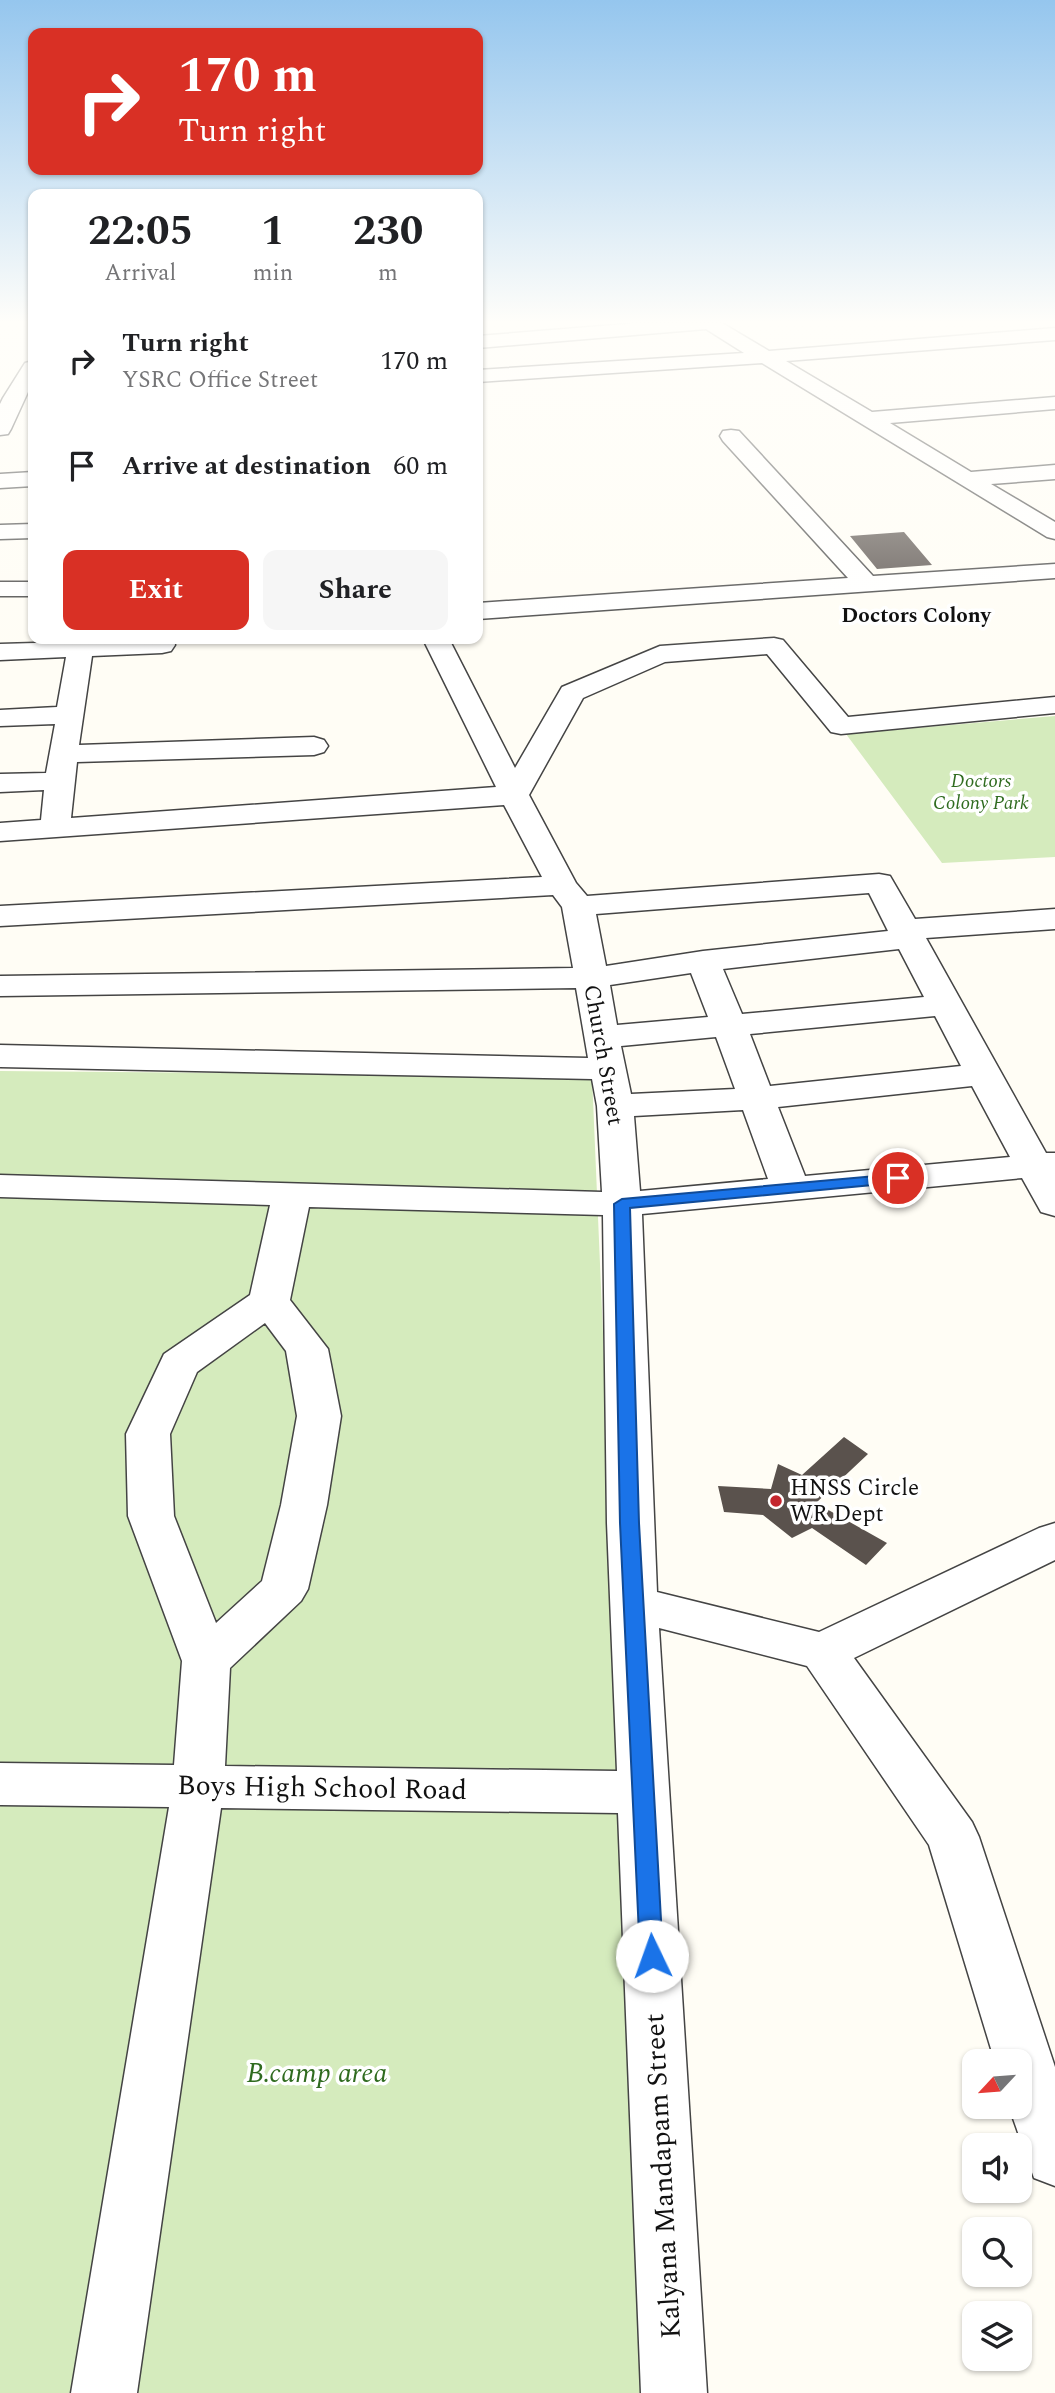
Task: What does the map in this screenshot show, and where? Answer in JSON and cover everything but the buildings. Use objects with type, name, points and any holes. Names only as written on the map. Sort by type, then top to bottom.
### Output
[{"type":"street","points":[[894,435],[1055,532]]},
{"type":"street","points":[[0,437],[22,436]]},
{"type":"street","points":[[732,436],[867,584]]},
{"type":"street","points":[[964,478],[1055,472]]},
{"type":"street","points":[[0,481],[28,479]]},
{"type":"street","points":[[0,532],[28,531]]},
{"type":"street","points":[[483,611],[1055,571]]},
{"type":"street","points":[[0,589],[28,589]]},
{"type":"street","points":[[0,652],[162,644]]},
{"type":"street","name":"Church Street","points":[[438,644],[514,795],[570,896],[590,978],[615,1106],[622,1204]]},
{"type":"street","points":[[0,832],[514,795],[572,693],[660,654],[774,646],[841,726],[1055,705]]},
{"type":"street","points":[[55,828],[61,768],[80,650]]},
{"type":"street","points":[[0,718],[71,715]]},
{"type":"street","points":[[0,783],[61,768],[314,746]]},
{"type":"street","points":[[0,916],[878,883],[982,1074],[1044,1165],[1055,1204]]},
{"type":"street","points":[[0,986],[590,978],[906,934],[1055,920]]},
{"type":"street","points":[[703,961],[731,1026],[755,1099],[791,1188]]},
{"type":"street","points":[[0,1056],[604,1053],[731,1026],[945,1005]]},
{"type":"street","points":[[615,1106],[755,1099],[982,1074]]},
{"type":"street","points":[[0,1186],[622,1204],[1044,1165]]},
{"type":"street","points":[[104,2393],[198,1787],[206,1661],[151,1516],[148,1434],[179,1364],[269,1301],[292,1194]]},
{"type":"street","name":"Kalyana Mandapam Street","points":[[622,1204],[634,1604],[674,2393]]},
{"type":"street","points":[[206,1661],[284,1589],[306,1492],[319,1416],[307,1349],[269,1301]]},
{"type":"street","points":[[634,1604],[823,1652],[1055,1540]]},
{"type":"street","points":[[823,1652],[953,1837],[1055,2158]]},
{"type":"street","name":"Boys High School Road","points":[[0,1784],[643,1792]]},
{"type":"green space","name":"Doctors Colony Park","points":[[1055,716],[1055,857],[942,863],[846,734]]},
{"type":"green space","name":"B.camp area","points":[[0,1071],[592,1076],[648,2393],[0,2393]]},
{"type":"place","name":"HNSS Circle WR Dept","points":[[776,1501]]},
{"type":"district","name":"Doctors Colony","points":[[916,616]]},
{"type":"route","points":[[652,1956],[630,1523],[622,1204],[898,1178]]}]
